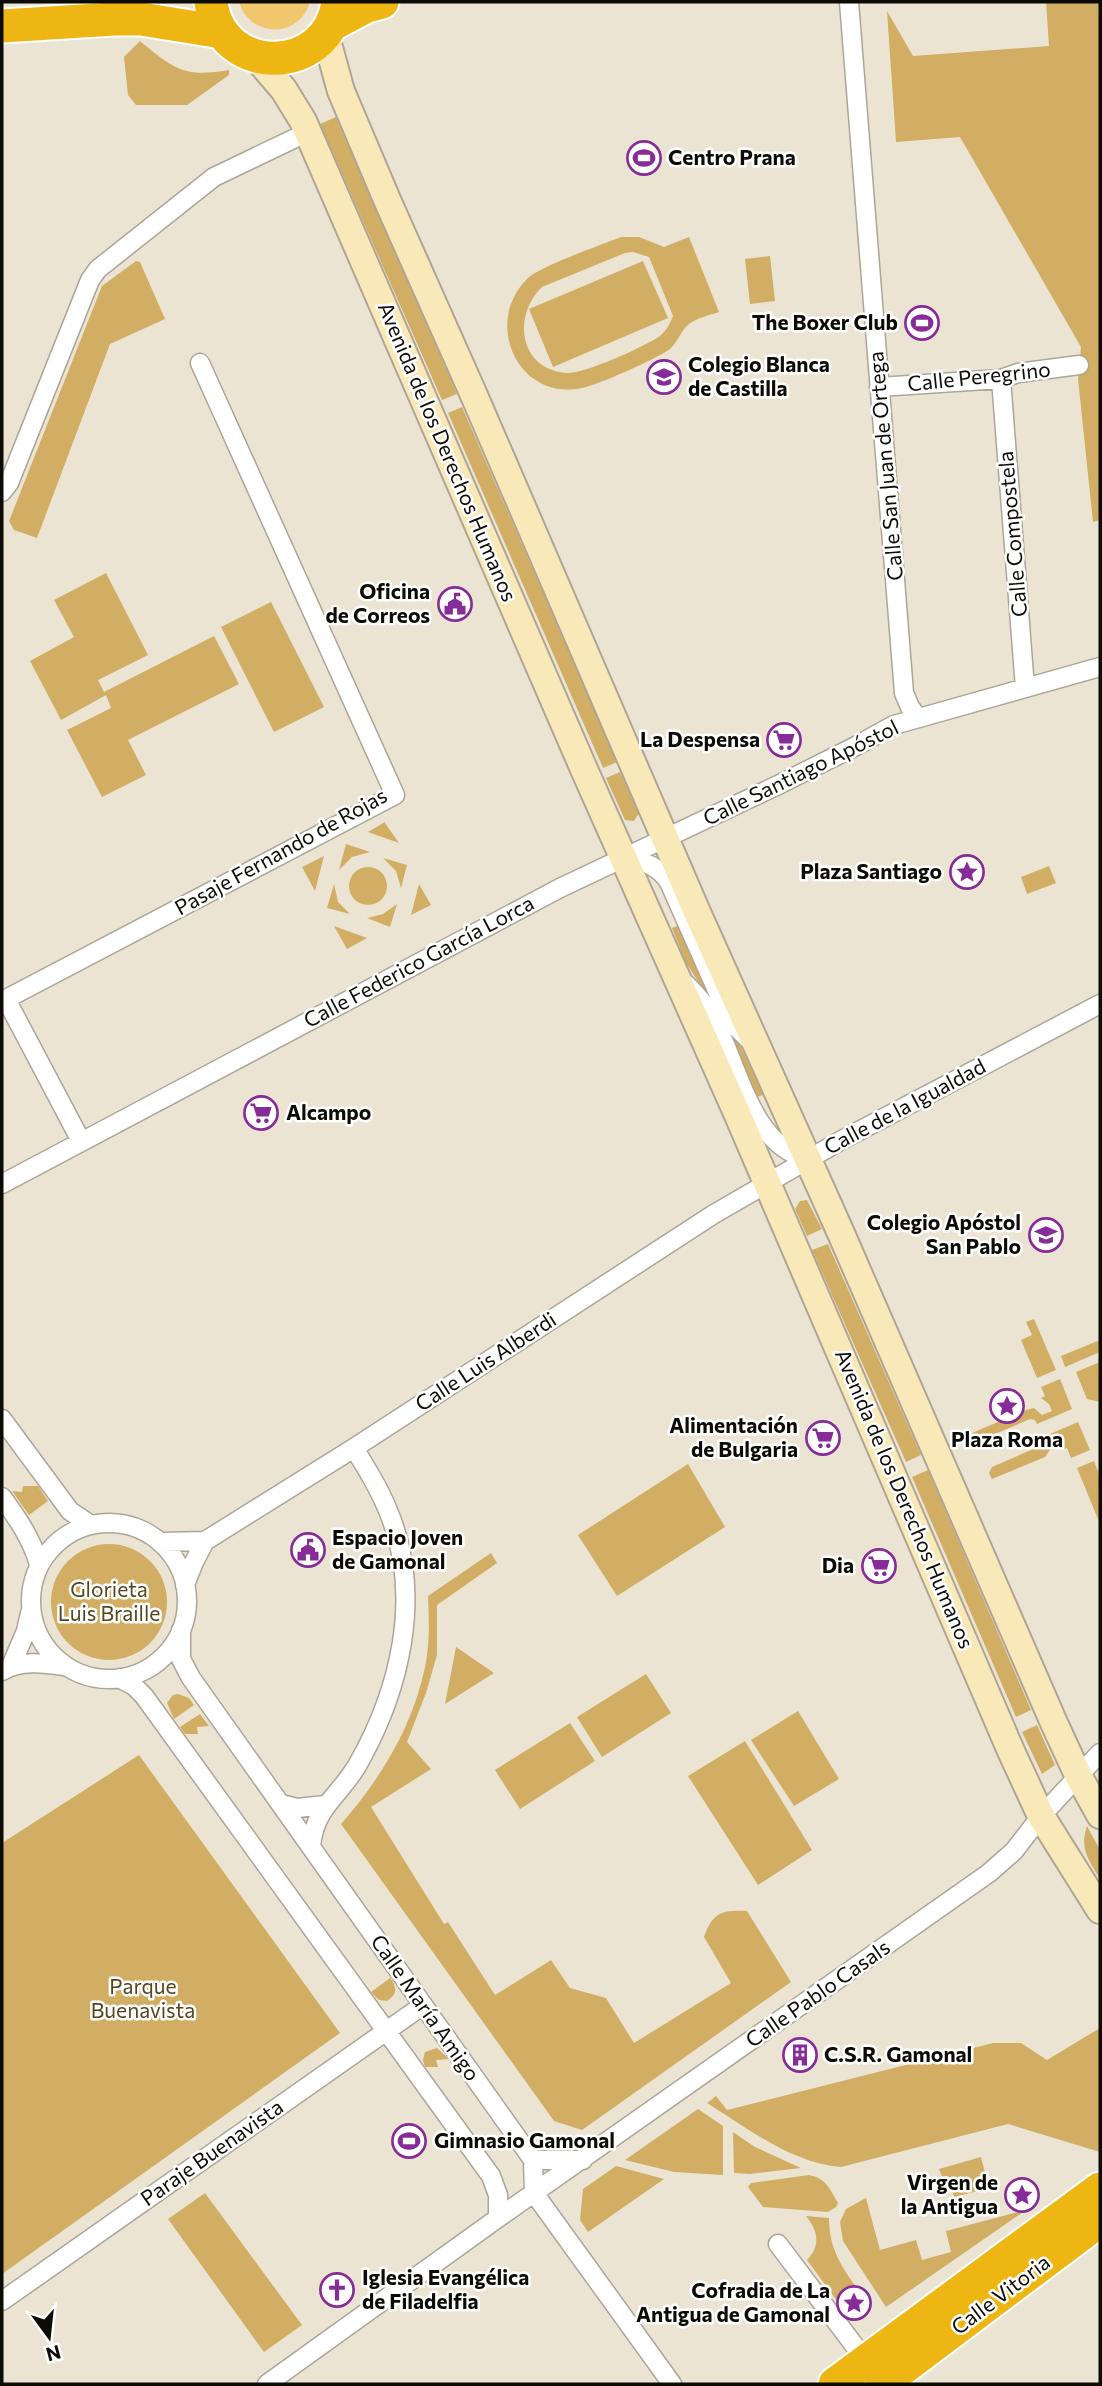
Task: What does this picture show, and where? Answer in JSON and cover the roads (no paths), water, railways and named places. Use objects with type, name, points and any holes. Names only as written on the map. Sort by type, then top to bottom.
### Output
[{"type":"highway","points":[[2,26],[114,19],[217,17],[238,48],[255,56],[272,59],[295,56],[314,45],[332,20],[383,2]]},
{"type":"highway","name":"Calle Vitoria","points":[[890,2375],[1019,2250],[1100,2189]]},
{"type":"highway","name":"Calle Vitoria","points":[[835,2384],[890,2375],[1099,2235]]},
{"type":"street","name":"Calle San Juan de Ortega","points":[[849,2],[904,693],[918,718]]},
{"type":"street","points":[[332,20],[341,90],[757,1047],[1078,1774],[1100,1815]]},
{"type":"street","name":"Avenida de los Derechos Humanos","points":[[255,56],[284,90],[308,132],[676,973],[1007,1741],[1041,1816],[1100,1910]]},
{"type":"street","points":[[2,492],[9,483],[90,280],[98,269],[214,177],[308,132]]},
{"type":"street","name":"Pasaje Fernando de Rojas","points":[[80,1141],[6,999],[395,795],[200,363]]},
{"type":"street","name":"Calle Peregrino","points":[[879,387],[1001,379],[1018,373],[1079,365]]},
{"type":"street","name":"Calle Compostela","points":[[1001,379],[1025,688]]},
{"type":"street","name":"Calle Santiago Apóstol","points":[[666,838],[845,752],[894,725],[1100,667]]},
{"type":"street","points":[[624,857],[666,838]]},
{"type":"street","points":[[624,857],[651,864],[662,871],[727,1013],[740,1031],[757,1047]]},
{"type":"street","name":"Calle Federico García Lorca","points":[[2,1184],[560,888],[624,857]]},
{"type":"street","name":"Calle de la Igualdad","points":[[676,973],[711,1014],[764,1129],[783,1149],[794,1156],[808,1159],[1100,1004]]},
{"type":"street","points":[[767,1183],[808,1159]]},
{"type":"street","name":"Calle Luis Alberdi","points":[[205,1541],[354,1448],[704,1220],[767,1183]]},
{"type":"street","points":[[2,1419],[70,1511],[91,1525]]},
{"type":"street","points":[[312,1846],[317,1818],[325,1805],[351,1777],[387,1705],[399,1663],[405,1614],[403,1569],[391,1516],[354,1448]]},
{"type":"street","points":[[2,1497],[34,1546],[39,1564]]},
{"type":"street","points":[[91,1525],[124,1526],[146,1533],[161,1542],[175,1558],[185,1586],[187,1605],[181,1630],[162,1657],[135,1674],[120,1678],[93,1676],[64,1666],[34,1664],[6,1668],[26,1631],[34,1576],[39,1564],[60,1542],[73,1533],[91,1525]]},
{"type":"street","points":[[161,1542],[205,1541],[185,1586]]},
{"type":"street","points":[[31,1606],[40,1641],[64,1666]]},
{"type":"street","name":"Calle María Amigo","points":[[181,1630],[180,1647],[184,1669],[533,2160]]},
{"type":"street","points":[[120,1678],[144,1696],[491,2176],[498,2195],[498,2218]]},
{"type":"street","points":[[1041,1816],[1100,1753]]},
{"type":"street","points":[[281,1804],[297,1808],[325,1805]]},
{"type":"street","name":"Calle Pablo Casals","points":[[267,2384],[989,1873],[1014,1851],[1041,1816]]},
{"type":"street","name":"Paraje Buenavista","points":[[2,2301],[422,2006]]},
{"type":"street","points":[[583,2160],[533,2160],[534,2193],[672,2384]]},
{"type":"street","points":[[778,2244],[890,2375]]},
{"type":"place","name":"Centro Prana","points":[[644,158]]},
{"type":"place","name":"The Boxer Club","points":[[922,323]]},
{"type":"place","name":"Colegio Blanca de Castilla","points":[[664,377]]},
{"type":"place","name":"Oficina de Correos","points":[[455,604]]},
{"type":"place","name":"La Despensa","points":[[784,740]]},
{"type":"place","name":"Plaza Santiago","points":[[967,872]]},
{"type":"place","name":"Alcampo","points":[[261,1113]]},
{"type":"place","name":"Colegio Apóstol San Pablo","points":[[1046,1235]]},
{"type":"place","name":"Plaza Roma","points":[[1007,1406]]},
{"type":"place","name":"Alimentación de Bulgaria","points":[[823,1438]]},
{"type":"place","name":"Espacio Joven de Gamonal","points":[[308,1550]]},
{"type":"place","name":"Dia","points":[[879,1566]]},
{"type":"place","name":"C.S.R. Gamonal","points":[[800,2055]]},
{"type":"place","name":"Gimnasio Gamonal","points":[[409,2141]]},
{"type":"place","name":"Virgen de la Antigua","points":[[1022,2195]]},
{"type":"place","name":"Iglesia Evangélica de Filadelfia","points":[[337,2290]]},
{"type":"place","name":"Cofradia de La Antigua de Gamonal","points":[[854,2303]]},
{"type":"park label","name":"Glorieta Luis Braille","points":[[109,1602]]},
{"type":"park label","name":"Parque Buenavista","points":[[143,1999]]}]
